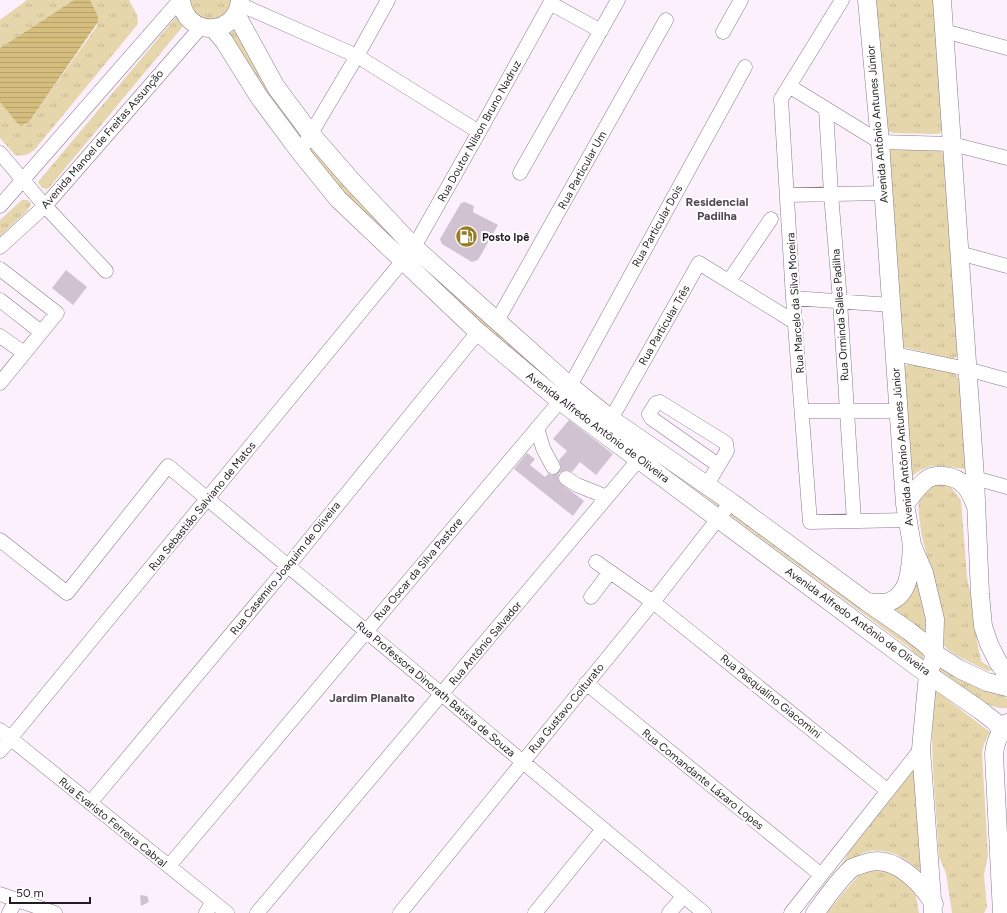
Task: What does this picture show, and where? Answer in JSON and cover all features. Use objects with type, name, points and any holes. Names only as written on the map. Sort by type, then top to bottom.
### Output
[{"type":"main road","name":"Avenida Alfredo Antônio de Oliveira","points":[[181,0],[185,14],[192,22],[207,28],[224,41],[259,98],[338,199],[497,321],[570,386],[611,419],[707,485],[867,602],[909,630],[934,653],[959,670],[987,682],[1007,687]]},
{"type":"main road","name":"Avenida Antônio Antunes Júnior","points":[[867,0],[880,142],[906,512],[912,545],[924,573],[935,619],[934,653],[933,661],[928,674],[921,749],[935,909]]},
{"type":"main road","points":[[942,0],[975,478],[980,594],[984,626],[989,644],[998,662],[1007,674]]},
{"type":"main road","name":"Avenida Alfredo Antônio de Oliveira","points":[[238,6],[276,87],[311,134],[351,180],[408,254],[478,332],[560,401],[916,666],[989,717],[1006,733]]},
{"type":"main road","points":[[207,28],[226,24],[238,6]]},
{"type":"main road","points":[[906,512],[927,479],[936,475],[949,477],[963,484],[970,491],[976,507]]},
{"type":"main road","points":[[867,602],[889,602],[898,596],[906,587],[910,575],[912,545]]},
{"type":"main road","points":[[1001,907],[994,754],[995,744],[1006,733]]},
{"type":"main road","points":[[815,913],[852,868],[871,860],[885,861],[897,866],[910,876],[935,909]]},
{"type":"street","points":[[0,206],[181,0]]},
{"type":"street","points":[[300,152],[357,56],[388,0]]},
{"type":"street","points":[[520,173],[618,0]]},
{"type":"street","points":[[723,32],[741,0]]},
{"type":"street","name":"Rua Marcelo da Silva Moreira","points":[[842,0],[781,99],[793,298],[803,411],[810,522],[854,521]]},
{"type":"street","points":[[551,1],[601,31]]},
{"type":"street","name":"Rua Doutor Nilson Bruno Nadruz","points":[[408,254],[480,132],[551,1]]},
{"type":"street","points":[[238,6],[357,56],[480,132]]},
{"type":"street","name":"Rua Particular Um","points":[[497,321],[666,20]]},
{"type":"street","name":"Avenida Manoel de Freitas Assunção","points":[[0,247],[45,206],[207,28]]},
{"type":"street","points":[[944,31],[1007,48]]},
{"type":"street","name":"Rua Particular Dois","points":[[560,401],[570,386],[745,66]]},
{"type":"street","points":[[789,86],[880,142],[952,144],[1007,158]]},
{"type":"street","name":"Rua Orminda Salles Padilha","points":[[826,109],[854,521]]},
{"type":"street","points":[[0,153],[22,181],[106,271]]},
{"type":"street","points":[[788,196],[883,193]]},
{"type":"street","points":[[729,280],[771,219]]},
{"type":"street","points":[[959,253],[1007,266]]},
{"type":"street","name":"Rua Sebastião Salviano de Matos","points":[[0,751],[5,734],[208,499],[408,254]]},
{"type":"street","name":"Rua Particular Três","points":[[611,419],[699,262],[796,323]]},
{"type":"street","points":[[0,269],[57,313],[0,383]]},
{"type":"street","points":[[793,298],[891,305]]},
{"type":"street","points":[[0,300],[41,332]]},
{"type":"street","name":"Rua Casemiro Joaquim de Oliveira","points":[[90,803],[288,566],[478,332]]},
{"type":"street","points":[[0,336],[24,353]]},
{"type":"street","points":[[894,354],[967,369],[1007,380]]},
{"type":"street","name":"Rua Oscar da Silva Pastore","points":[[169,866],[560,401]]},
{"type":"street","points":[[707,485],[727,451],[726,443],[660,402],[656,403],[649,414],[651,418],[718,465]]},
{"type":"street","points":[[803,411],[899,411]]},
{"type":"street","points":[[537,428],[543,448],[553,467]]},
{"type":"street","name":"Rua Antônio Salvador","points":[[257,913],[650,445]]},
{"type":"street","name":"Rua Professora Dinorath Batista de Souza","points":[[0,540],[67,593],[168,466],[704,913]]},
{"type":"street","points":[[566,478],[577,485],[607,497]]},
{"type":"street","points":[[975,478],[1007,487]]},
{"type":"street","name":"Rua Gustavo Colturato","points":[[400,913],[522,761],[653,602],[731,502]]},
{"type":"street","points":[[854,521],[906,512]]},
{"type":"street","name":"Rua Pasqualino Giacomini","points":[[596,562],[653,602],[888,791]]},
{"type":"street","points":[[591,597],[610,572]]},
{"type":"street","name":"Rua Comandante Lázaro Lopes","points":[[586,683],[821,875]]},
{"type":"street","name":"Rua Evaristo Ferreira Cabral","points":[[5,734],[169,866],[210,908],[227,913]]},
{"type":"street","points":[[791,913],[921,749]]},
{"type":"street","points":[[535,913],[603,829]]},
{"type":"street","points":[[0,894],[55,913]]},
{"type":"street","points":[[669,913],[684,896]]},
{"type":"street","points":[[9,913],[17,900]]},
{"type":"green space","points":[[27,0],[74,0],[0,48],[0,20]]},
{"type":"green space","points":[[90,0],[129,0],[137,15],[138,24],[36,148],[32,152],[22,156],[15,155],[0,138],[0,102],[19,125],[25,125],[29,122],[97,26],[98,16]]},
{"type":"green space","points":[[186,0],[234,0],[227,16],[204,23]]},
{"type":"green space","points":[[873,0],[935,0],[943,129],[939,134],[893,133],[885,130]]},
{"type":"green space","points":[[177,16],[178,20],[184,25],[48,189],[42,188],[38,182]]},
{"type":"green space","points":[[232,27],[251,53],[306,137],[301,144],[222,31]]},
{"type":"green space","points":[[311,146],[408,246],[401,252],[306,156]]},
{"type":"green space","points":[[888,148],[939,149],[945,155],[958,352],[957,356],[953,359],[903,347]]},
{"type":"green space","points":[[22,200],[28,200],[31,204],[27,211],[0,236],[0,220]]},
{"type":"green space","points":[[412,253],[564,386],[560,391],[490,331],[412,259]]},
{"type":"green space","points":[[910,364],[952,373],[956,375],[960,381],[965,469],[942,466],[929,467],[916,473],[909,479],[903,368]]},
{"type":"green space","points":[[573,395],[925,650],[922,664],[910,648],[688,484],[590,415]]},
{"type":"green space","points":[[942,484],[950,486],[961,500],[967,577],[975,615],[977,641],[981,661],[993,670],[988,671],[951,652],[944,645],[942,640],[940,623],[922,536],[919,503],[923,493],[934,486]]},
{"type":"green space","points":[[914,578],[918,585],[925,613],[926,635],[890,606]]},
{"type":"green space","points":[[937,662],[1004,695],[1007,699],[1007,708],[999,708],[990,705],[969,694],[934,668]]},
{"type":"green space","points":[[935,690],[990,732],[984,744],[982,753],[988,856],[984,875],[987,907],[984,913],[952,913],[946,873],[939,857],[932,752]]},
{"type":"green space","points":[[915,767],[921,872],[907,860],[883,851],[866,852],[852,859],[839,869],[854,843]]},
{"type":"green space","points":[[874,868],[890,869],[915,891],[919,913],[827,913],[859,875]]},
{"type":"shaded area","points":[[74,0],[90,0],[98,16],[98,22],[29,122],[21,126],[0,102],[0,48]]},
{"type":"building","name":"Posto Ipê","points":[[465,202],[474,206],[473,212],[498,225],[478,260],[472,262],[442,244],[440,239],[461,203]]},
{"type":"building","points":[[66,270],[87,287],[73,305],[52,288]]},
{"type":"building","points":[[569,420],[613,454],[596,475],[580,462],[572,472],[566,470],[559,473],[559,482],[584,501],[573,516],[514,469],[527,453],[535,459],[530,465],[545,477],[548,474],[557,474],[561,468],[559,460],[567,451],[553,439]]},
{"type":"building","points":[[140,895],[147,896],[149,901],[141,906]]},
{"type":"place","name":"Posto Ipê","points":[[466,237]]},
{"type":"district","name":"Residencial Padilha","points":[[717,209]]},
{"type":"district","name":"Jardim Planalto","points":[[372,698]]}]
